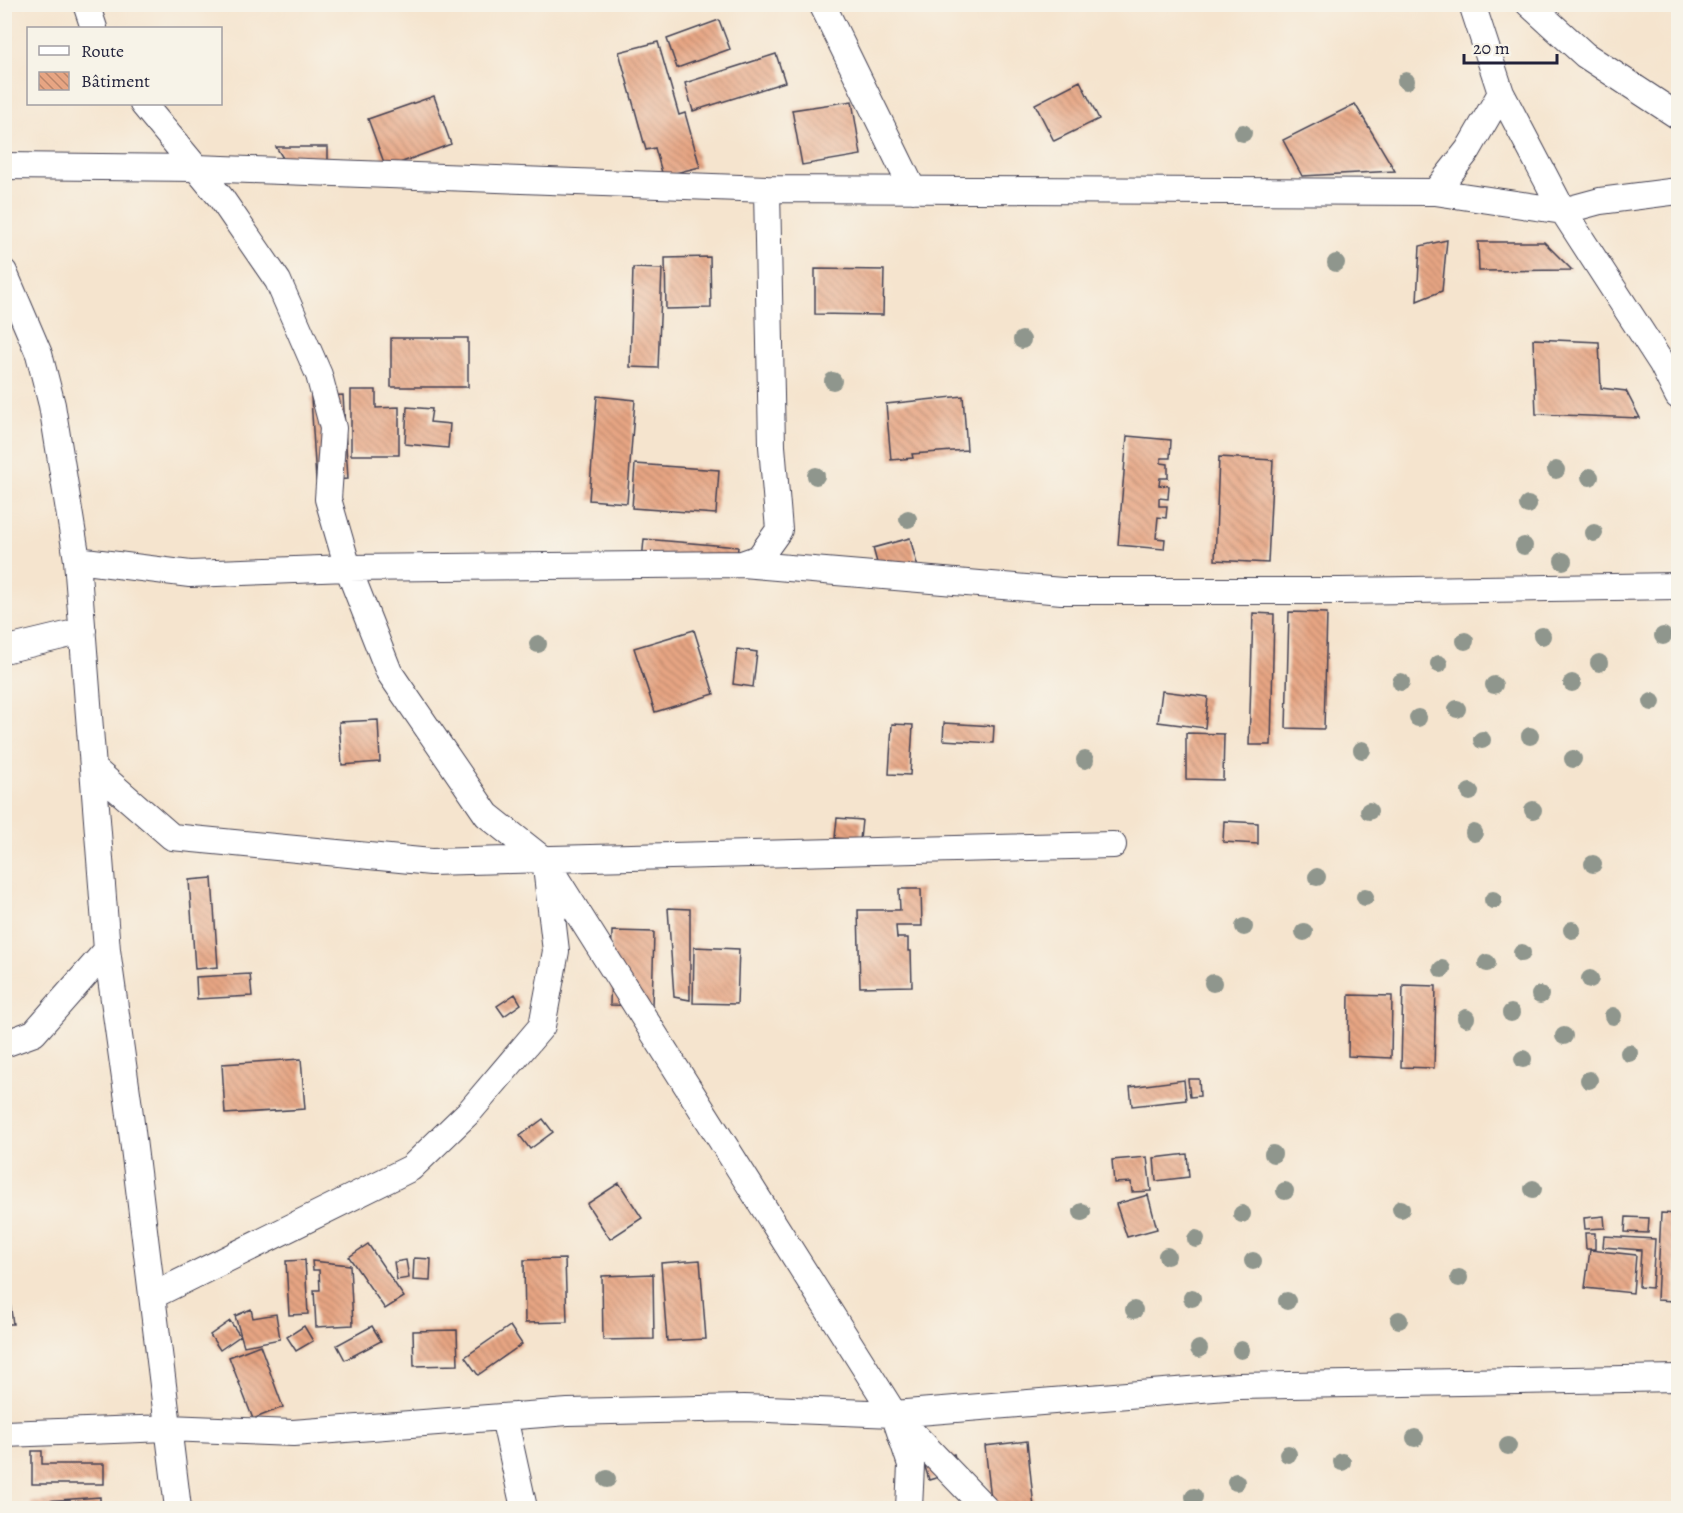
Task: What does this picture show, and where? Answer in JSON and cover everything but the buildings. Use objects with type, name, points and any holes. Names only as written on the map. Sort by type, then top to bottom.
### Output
[{"type":"street","points":[[86,4],[94,27]]},
{"type":"street","points":[[822,4],[913,190]]},
{"type":"street","points":[[1472,4],[1501,93],[1563,211],[1662,364],[1678,396]]},
{"type":"street","points":[[1528,4],[1585,55],[1678,116]]},
{"type":"street","points":[[1435,192],[1468,150],[1501,93]]},
{"type":"street","points":[[144,105],[222,198],[278,281],[319,375],[333,428],[328,500],[348,568],[389,672],[487,815],[545,861],[894,1414],[985,1509]]},
{"type":"street","points":[[4,166],[197,168],[767,189],[1435,192],[1563,211],[1600,201],[1678,191]]},
{"type":"street","points":[[742,564],[759,558],[778,530],[772,446],[767,189]]},
{"type":"street","points":[[4,272],[41,364],[52,405],[77,560],[107,950],[178,1509]]},
{"type":"street","points":[[77,560],[190,574],[348,568],[742,564],[1062,591],[1340,591],[1678,586]]},
{"type":"street","points":[[4,650],[83,631]]},
{"type":"street","points":[[94,769],[172,837],[431,862],[545,861],[1113,845]]},
{"type":"street","points":[[152,1296],[411,1168],[470,1111],[542,1026],[556,951],[545,861]]},
{"type":"street","points":[[4,1044],[34,1033],[107,950]]},
{"type":"street","points":[[4,1434],[168,1428],[293,1432],[568,1412],[744,1408],[894,1414],[1239,1386],[1678,1378]]},
{"type":"street","points":[[894,1414],[911,1464],[909,1509]]},
{"type":"street","points":[[504,1418],[524,1509]]}]
